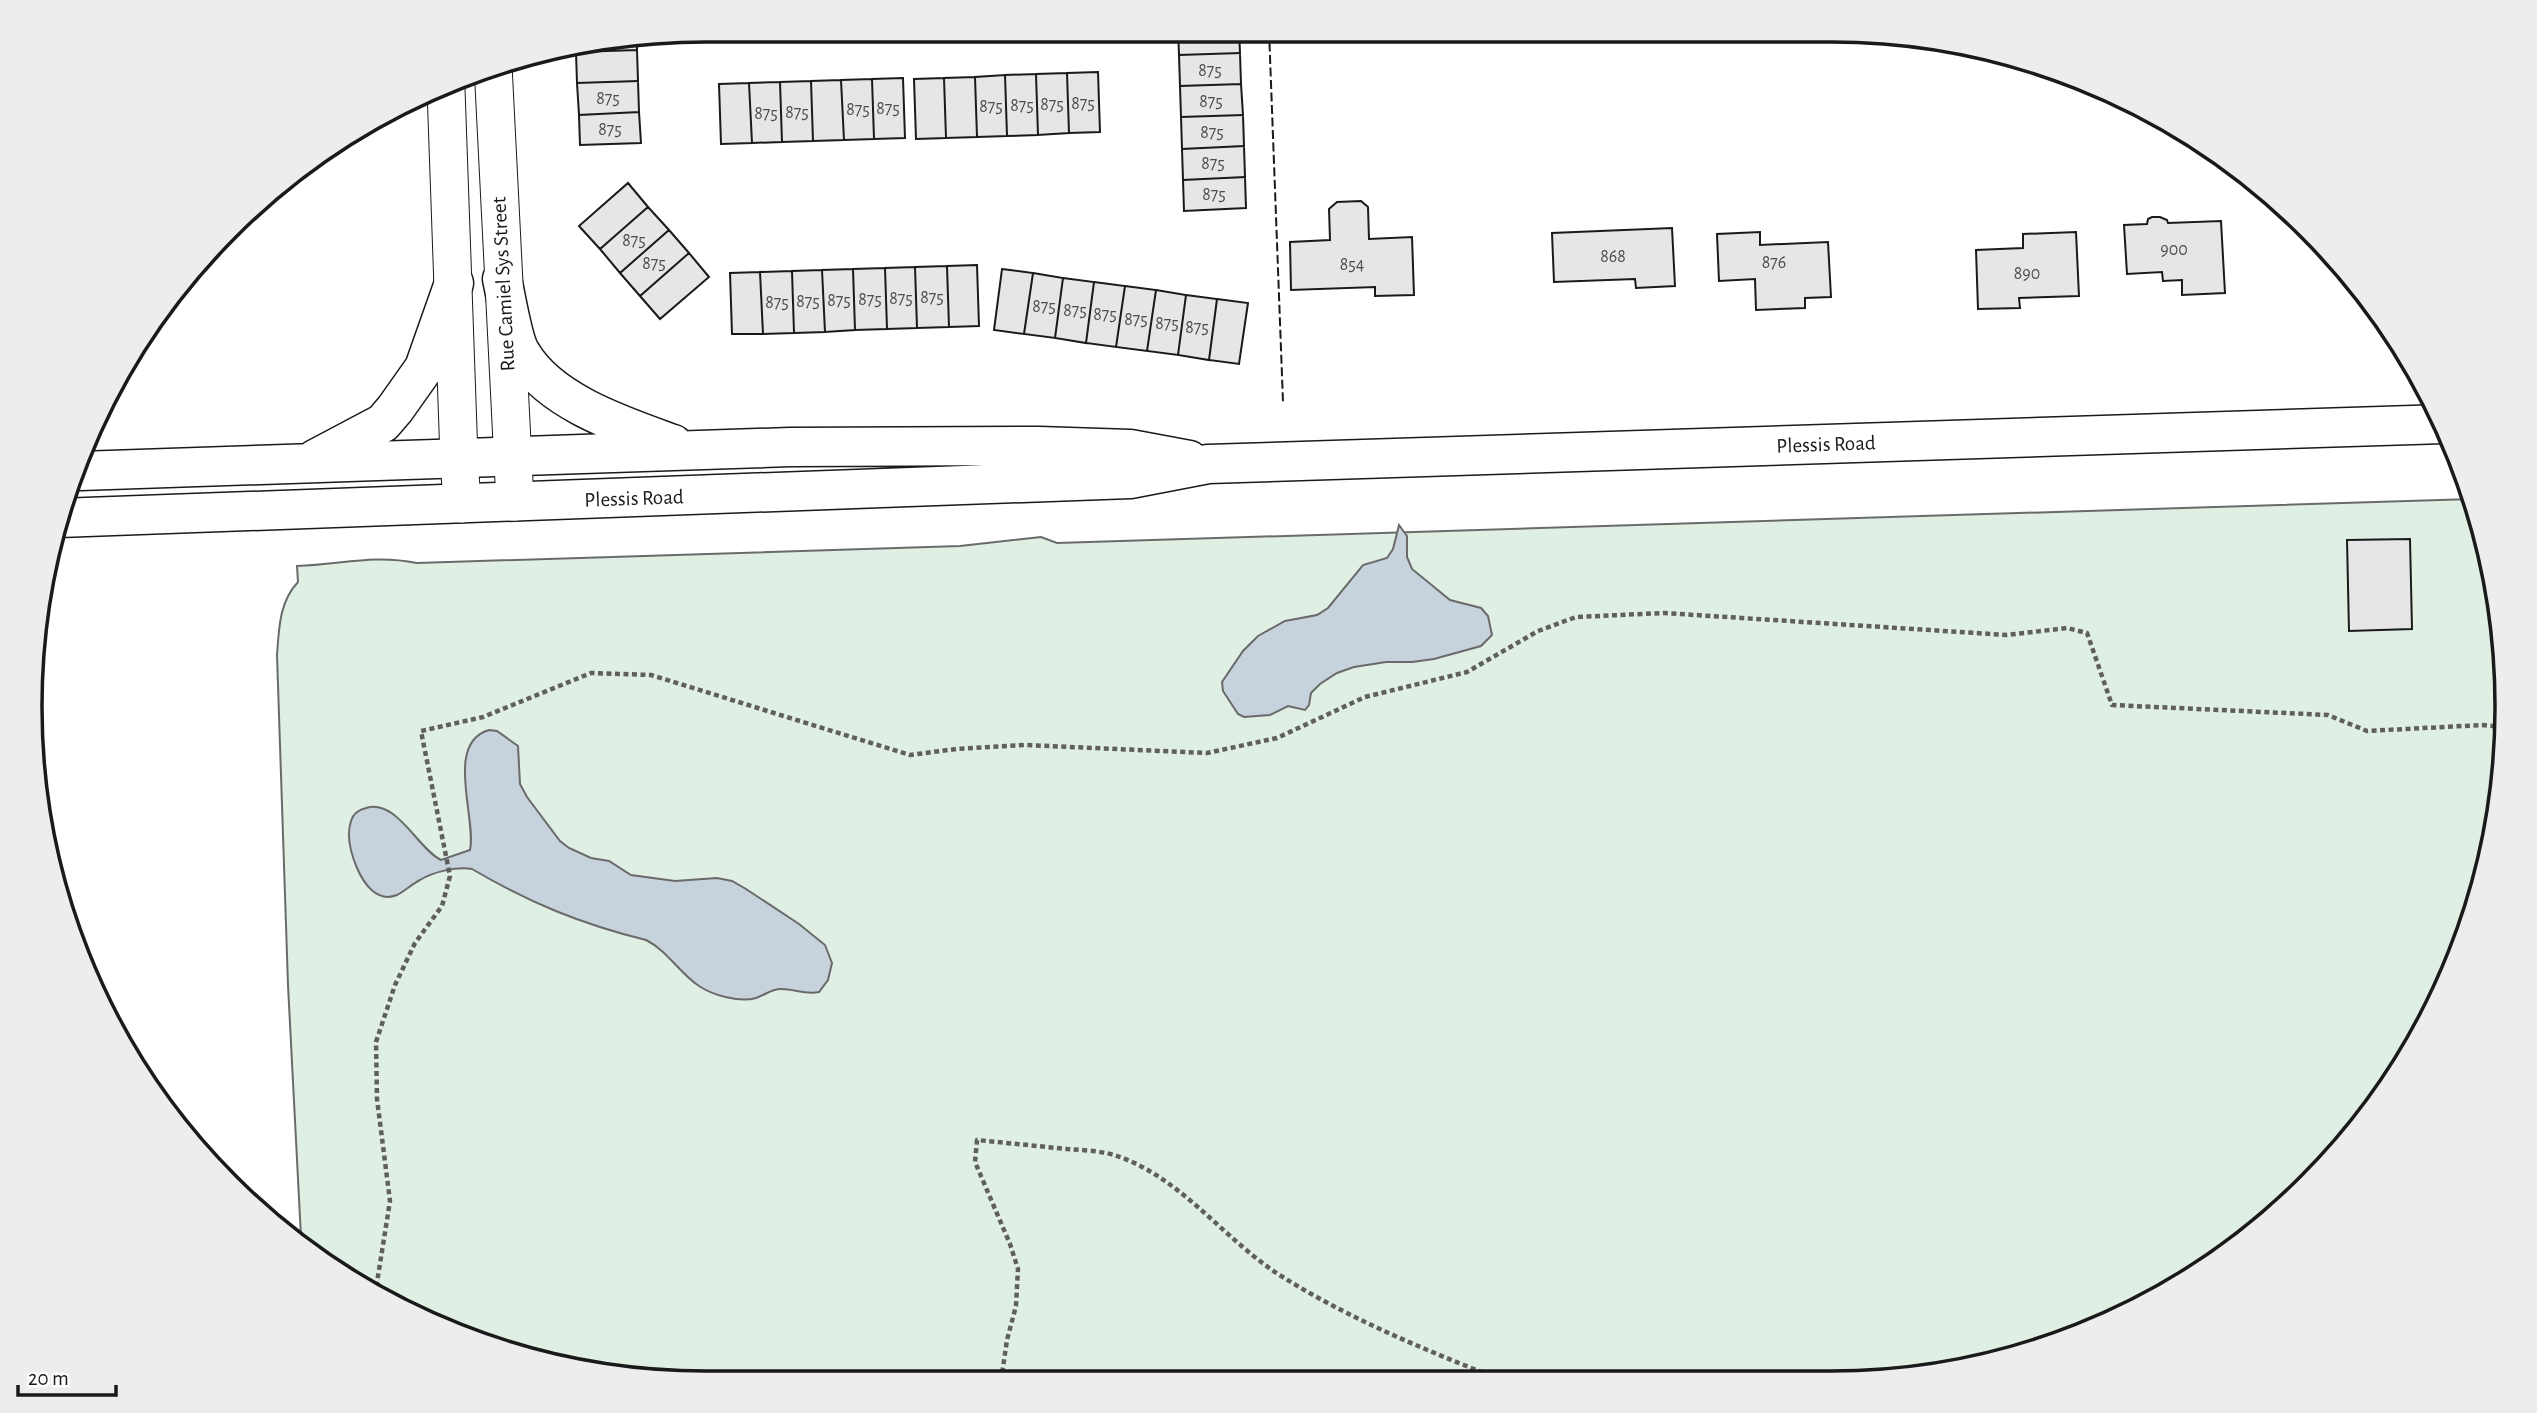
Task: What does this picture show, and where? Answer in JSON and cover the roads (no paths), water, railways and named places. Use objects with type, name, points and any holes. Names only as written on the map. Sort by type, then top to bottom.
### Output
[{"type":"main road","points":[[502,279],[520,352],[538,374],[560,393],[605,418],[695,452]]},
{"type":"main road","points":[[303,465],[383,423],[395,409],[424,368],[454,283]]},
{"type":"main road","name":"Plessis Road","points":[[70,518],[1130,479],[1208,464],[2431,424]]},
{"type":"main road","name":"Plessis Road","points":[[86,471],[790,447],[1039,446],[1130,449],[1208,464]]},
{"type":"street","name":"Rue Camiel Sys Street","points":[[493,77],[515,502]]},
{"type":"street","points":[[446,96],[462,504]]}]
